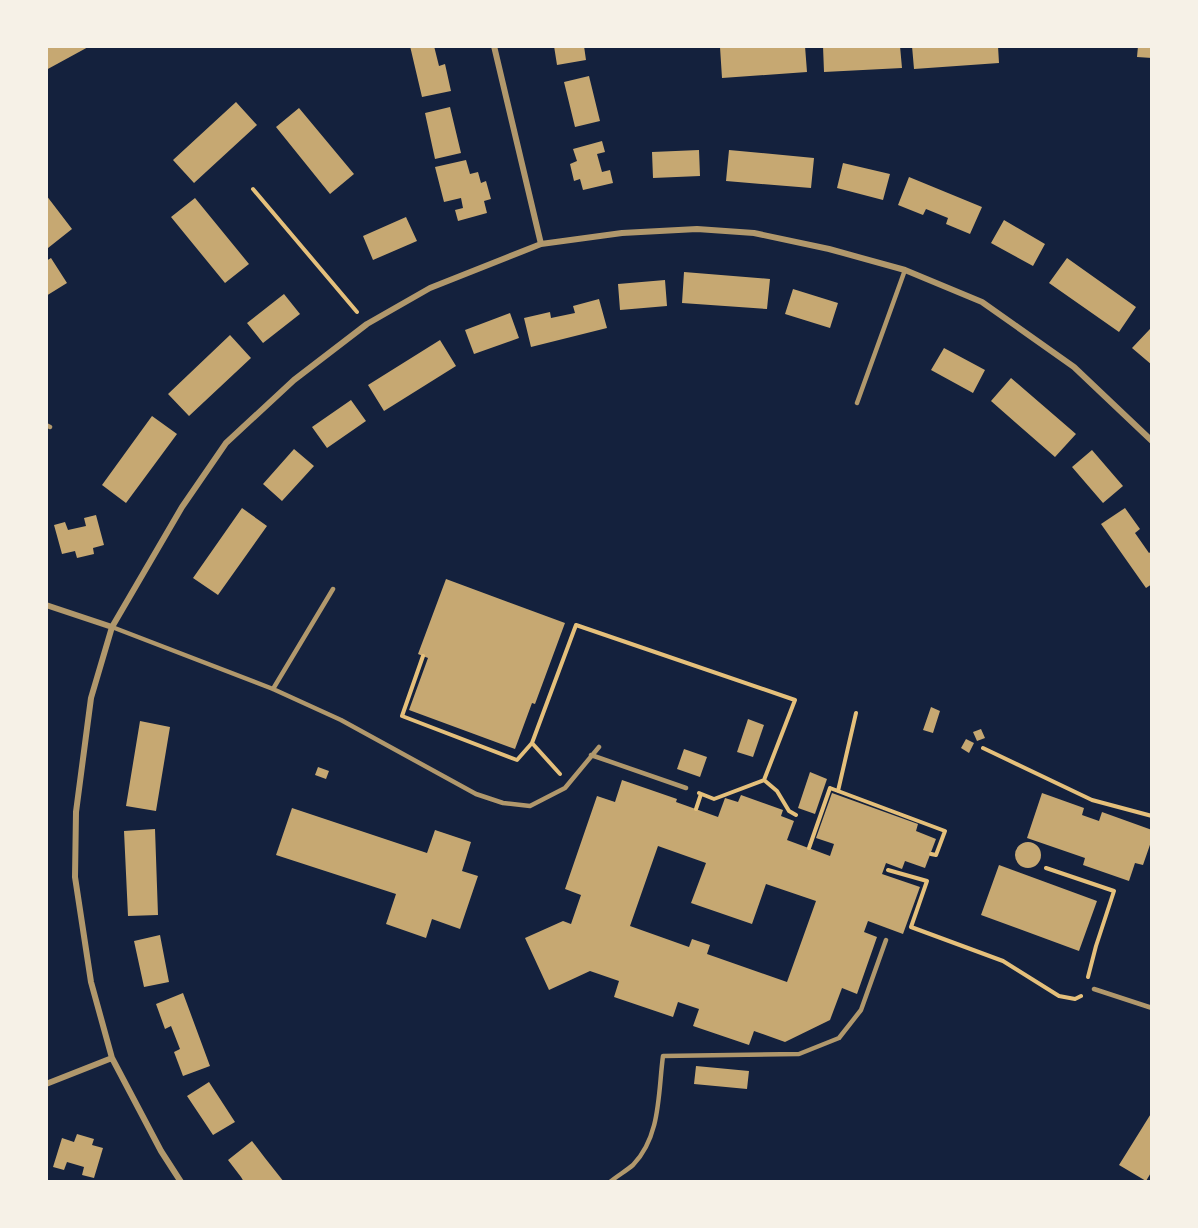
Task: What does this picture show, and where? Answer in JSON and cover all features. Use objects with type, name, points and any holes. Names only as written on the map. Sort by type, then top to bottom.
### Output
[{"type":"street","points":[[495,46],[541,244]]},
{"type":"street","points":[[181,1182],[161,1151],[112,1058],[91,982],[75,877],[76,812],[89,709],[112,627],[182,507],[226,443],[294,380],[367,324],[430,288],[541,244],[654,231],[697,229],[754,232],[830,249],[905,270],[982,302],[1074,367],[1152,441]]},
{"type":"street","points":[[46,604],[112,627]]},
{"type":"street","points":[[46,1083],[112,1058]]},
{"type":"lane","points":[[857,403],[905,270]]},
{"type":"lane","points":[[273,689],[333,589]]},
{"type":"lane","points":[[112,627],[273,689],[341,720],[476,794],[503,803],[530,806],[565,788],[599,747]]},
{"type":"lane","points":[[591,755],[686,788]]},
{"type":"lane","points":[[610,1182],[633,1165],[651,1139],[657,1113],[663,1056],[799,1054],[840,1038],[861,1010],[886,940]]},
{"type":"lane","points":[[1095,989],[1152,1008]]},
{"type":"path","points":[[253,189],[367,324]]},
{"type":"path","points":[[423,656],[402,716],[517,760],[532,743],[576,625],[795,700],[764,780],[714,799],[686,788]]},
{"type":"path","points":[[838,791],[856,713]]},
{"type":"path","points":[[532,743],[568,784]]},
{"type":"path","points":[[983,748],[1092,800],[1152,816]]},
{"type":"path","points":[[764,780],[777,791],[789,811],[796,815]]},
{"type":"path","points":[[809,848],[830,788],[945,831],[936,855],[931,854]]},
{"type":"path","points":[[696,809],[701,794]]},
{"type":"path","points":[[1046,868],[1114,891],[1096,946],[1084,994]]},
{"type":"path","points":[[888,870],[927,881],[911,927],[1003,961],[1059,996],[1076,999],[1095,989]]},
{"type":"building","points":[[46,46],[90,46],[46,70]]},
{"type":"building","points":[[410,46],[434,46],[439,66],[445,64],[451,91],[422,97]]},
{"type":"building","points":[[554,46],[584,46],[586,60],[557,65]]},
{"type":"building","points":[[805,46],[807,72],[722,78],[720,47]]},
{"type":"building","points":[[823,46],[849,46],[849,48],[900,46],[902,68],[824,72]]},
{"type":"building","points":[[912,46],[998,46],[999,63],[914,69]]},
{"type":"building","points":[[1138,46],[1152,46],[1152,58],[1137,57]]},
{"type":"building","points":[[589,76],[600,121],[575,127],[564,82]]},
{"type":"building","points":[[236,102],[257,125],[194,183],[173,160]]},
{"type":"building","points":[[450,107],[461,153],[435,159],[425,113]]},
{"type":"building","points":[[299,108],[354,174],[330,194],[276,127]]},
{"type":"building","points":[[602,141],[605,152],[597,154],[602,172],[610,170],[613,183],[583,190],[580,179],[574,181],[570,164],[577,161],[573,149]]},
{"type":"building","points":[[699,150],[700,176],[653,178],[652,152]]},
{"type":"building","points":[[729,150],[814,158],[811,188],[726,181]]},
{"type":"building","points":[[466,160],[470,174],[478,172],[481,183],[486,181],[491,199],[484,201],[487,213],[458,221],[455,210],[463,208],[461,198],[444,202],[435,167]]},
{"type":"building","points":[[843,163],[890,174],[883,200],[837,188]]},
{"type":"building","points":[[909,177],[982,207],[970,234],[946,224],[948,218],[926,209],[923,215],[898,205]]},
{"type":"building","points":[[46,195],[72,229],[48,248],[46,246]]},
{"type":"building","points":[[195,198],[249,264],[225,283],[171,217]]},
{"type":"building","points":[[406,217],[417,241],[373,260],[363,236]]},
{"type":"building","points":[[1004,220],[1045,244],[1033,266],[991,243]]},
{"type":"building","points":[[51,258],[67,283],[46,296],[46,261]]},
{"type":"building","points":[[1067,258],[1136,307],[1119,332],[1049,283]]},
{"type":"building","points":[[684,272],[770,279],[767,309],[682,303]]},
{"type":"building","points":[[665,280],[667,306],[620,310],[618,284]]},
{"type":"building","points":[[793,289],[838,303],[830,328],[785,314]]},
{"type":"building","points":[[284,294],[300,314],[263,343],[247,323]]},
{"type":"building","points":[[599,299],[607,328],[531,347],[524,318],[550,312],[551,318],[575,313],[573,306]]},
{"type":"building","points":[[510,313],[519,338],[474,354],[465,330]]},
{"type":"building","points":[[1150,329],[1152,331],[1152,365],[1132,348]]},
{"type":"building","points":[[230,335],[251,358],[189,416],[168,394]]},
{"type":"building","points":[[440,340],[456,366],[384,411],[368,385]]},
{"type":"building","points":[[944,348],[985,370],[973,393],[931,370]]},
{"type":"building","points":[[1011,378],[1076,434],[1055,457],[991,401]]},
{"type":"building","points":[[351,400],[366,421],[327,448],[312,427]]},
{"type":"building","points":[[152,416],[177,434],[126,503],[102,485]]},
{"type":"building","points":[[294,449],[314,466],[282,501],[263,484]]},
{"type":"building","points":[[1092,450],[1123,486],[1103,503],[1072,467]]},
{"type":"building","points":[[242,508],[267,526],[218,595],[193,578]]},
{"type":"building","points":[[1125,508],[1140,529],[1135,533],[1149,553],[1152,551],[1152,584],[1146,588],[1101,524]]},
{"type":"building","points":[[96,515],[104,545],[93,548],[94,554],[77,558],[75,551],[62,554],[54,525],[65,522],[68,530],[86,526],[84,518]]},
{"type":"building","points":[[446,579],[565,623],[535,704],[532,703],[515,749],[409,710],[428,658],[418,654]]},
{"type":"building","points":[[931,707],[940,711],[933,733],[923,730]]},
{"type":"building","points":[[748,719],[764,725],[753,757],[737,752]]},
{"type":"building","points":[[140,721],[170,727],[156,811],[126,806]]},
{"type":"building","points":[[981,729],[985,738],[977,741],[973,732]]},
{"type":"building","points":[[966,739],[974,743],[969,753],[961,748]]},
{"type":"building","points":[[684,749],[707,757],[700,777],[677,769]]},
{"type":"building","points":[[318,767],[329,771],[326,779],[315,775]]},
{"type":"building","points":[[810,772],[827,779],[815,814],[798,808]]},
{"type":"building","points":[[622,780],[677,799],[676,802],[718,817],[725,798],[738,802],[741,795],[783,810],[781,816],[794,821],[787,840],[830,856],[834,844],[816,838],[832,793],[918,824],[916,831],[936,839],[925,868],[905,861],[902,869],[886,863],[882,874],[920,887],[903,934],[868,921],[864,932],[877,937],[857,994],[842,988],[830,1020],[785,1042],[754,1031],[749,1045],[693,1026],[699,1009],[678,1002],[673,1017],[614,997],[619,981],[590,971],[549,990],[525,938],[563,921],[571,924],[581,895],[565,889],[597,796],[615,802]],"holes":[[[658,846],[706,863],[691,903],[752,924],[766,884],[816,901],[787,982],[707,954],[710,945],[692,939],[689,947],[630,926]]]},
{"type":"building","points":[[1042,793],[1084,808],[1082,815],[1099,821],[1102,812],[1152,830],[1152,839],[1143,865],[1135,863],[1129,881],[1083,865],[1085,858],[1027,838]]},
{"type":"building","points":[[292,808],[427,853],[435,830],[471,842],[462,871],[478,876],[460,929],[432,919],[426,938],[386,924],[396,894],[276,855]]},
{"type":"building","points":[[155,829],[158,915],[128,916],[124,831]]},
{"type":"building","points":[[1028,842],[1037,846],[1041,855],[1037,864],[1028,868],[1019,864],[1015,855],[1019,846]]},
{"type":"building","points":[[999,865],[1097,901],[1079,951],[981,915]]},
{"type":"building","points":[[160,935],[169,982],[144,987],[134,941]]},
{"type":"building","points":[[183,993],[210,1066],[183,1076],[174,1052],[180,1049],[171,1026],[165,1029],[156,1004]]},
{"type":"building","points":[[696,1066],[749,1071],[747,1089],[694,1084]]},
{"type":"building","points":[[209,1082],[235,1122],[213,1135],[187,1096]]},
{"type":"building","points":[[1152,1112],[1152,1171],[1146,1181],[1119,1165]]},
{"type":"building","points":[[77,1134],[94,1139],[92,1145],[103,1148],[94,1178],[82,1175],[84,1167],[67,1162],[64,1170],[53,1167],[62,1138],[74,1142]]},
{"type":"building","points":[[252,1141],[284,1182],[244,1182],[228,1160]]}]
